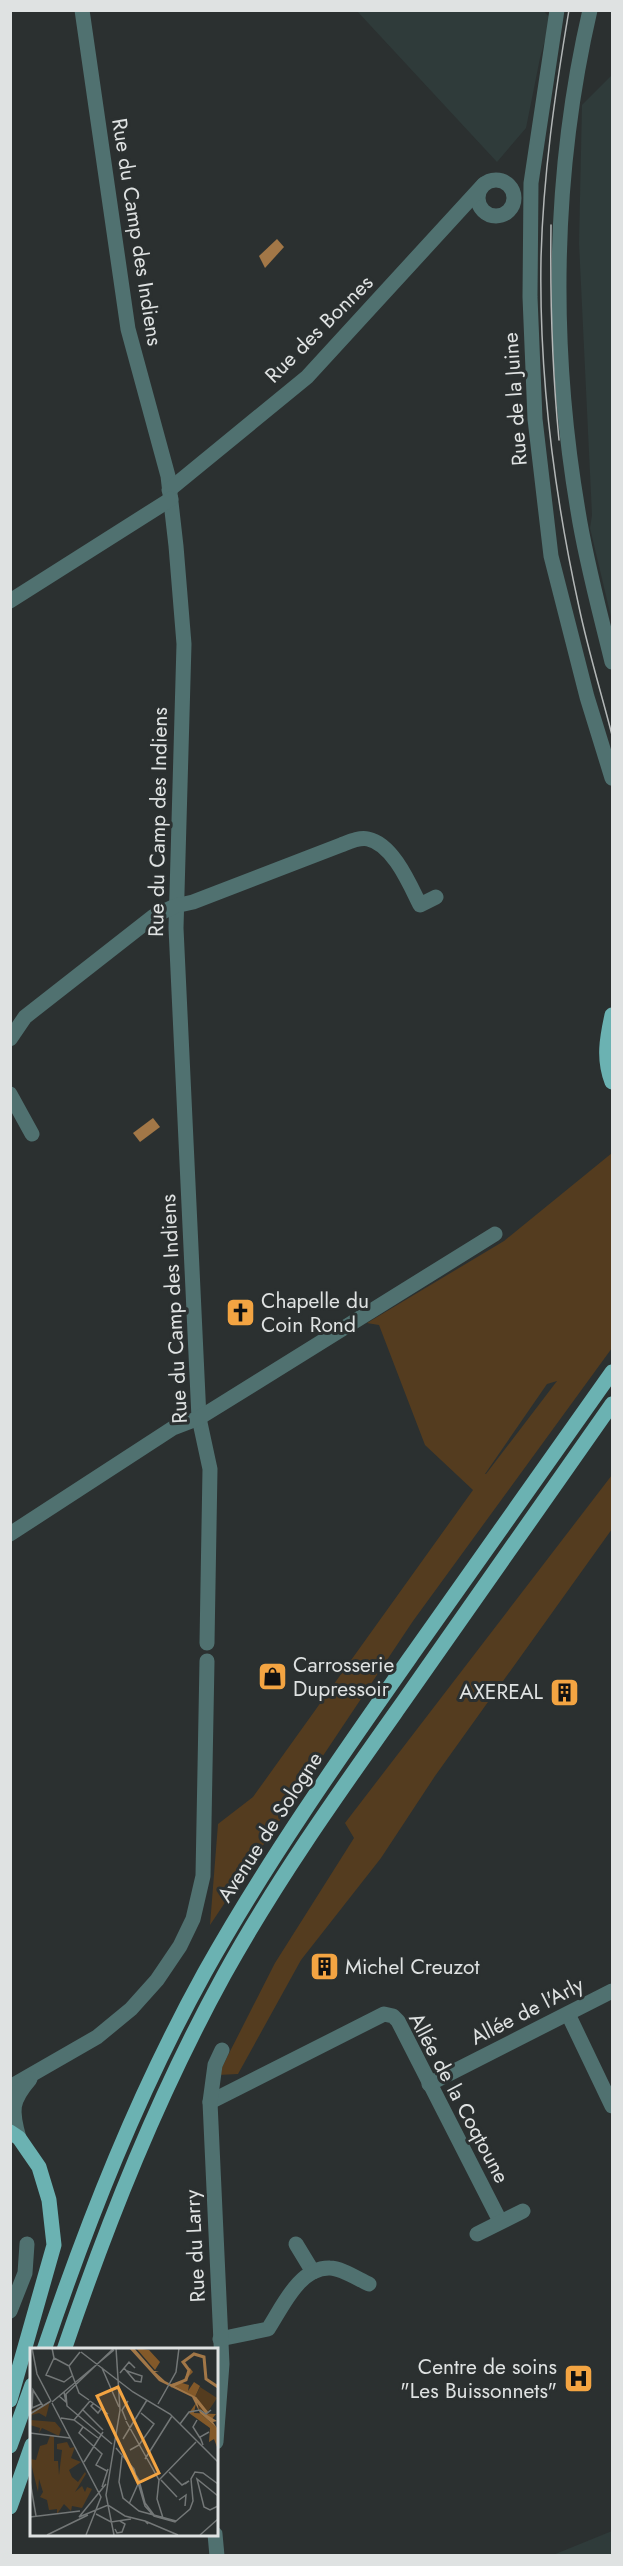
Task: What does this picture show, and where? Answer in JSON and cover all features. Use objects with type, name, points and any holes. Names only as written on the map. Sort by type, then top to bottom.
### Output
[{"type":"main road","points":[[612,1015],[606,1044],[612,1082]]},
{"type":"main road","name":"Avenue de Sologne","points":[[45,2348],[71,2270],[118,2150],[145,2090],[211,1963],[272,1859],[339,1760],[612,1372]]},
{"type":"main road","points":[[65,2348],[90,2273],[138,2152],[175,2071],[224,1975],[291,1861],[612,1404]]},
{"type":"main road","points":[[10,2400],[54,2245],[49,2200],[39,2167],[15,2135]]},
{"type":"main road","points":[[10,2446],[30,2391]]},
{"type":"main road","points":[[10,2506],[30,2451]]},
{"type":"street","name":"Rue du Camp des Indiens","points":[[82,10],[128,329],[168,476],[183,644],[175,906],[199,1418],[210,1469],[207,1643]]},
{"type":"street","name":"Rue de la Juine","points":[[557,10],[531,183],[530,297],[535,419],[551,556],[585,690],[612,778]]},
{"type":"street","points":[[590,10],[572,98],[561,204],[558,281],[566,429],[578,512],[612,662]]},
{"type":"street","name":"Rue des Bonnes","points":[[10,601],[170,494],[307,377],[484,184]]},
{"type":"street","points":[[10,1039],[25,1017],[154,916],[175,906],[193,902],[357,839],[370,839],[397,862],[420,905],[436,897]]},
{"type":"street","points":[[10,1094],[32,1134]]},
{"type":"street","points":[[10,1534],[173,1428],[199,1418],[495,1234]]},
{"type":"street","points":[[10,2087],[97,2037],[131,2009],[158,1980],[180,1946],[193,1919],[203,1876],[207,1661]]},
{"type":"street","name":"Allée de l'Arly","points":[[429,2084],[612,1991]]},
{"type":"street","name":"Allée de la Coqtoune","points":[[210,2102],[384,2013],[393,2016],[398,2021],[500,2221]]},
{"type":"street","points":[[568,2014],[612,2106]]},
{"type":"street","name":"Rue du Larry","points":[[218,2416],[222,2364],[210,2102],[215,2065],[222,2050]]},
{"type":"street","points":[[15,2135],[12,2115],[15,2101],[34,2074]]},
{"type":"street","points":[[477,2234],[523,2211]]},
{"type":"street","points":[[10,2311],[25,2273],[27,2244]]},
{"type":"street","points":[[296,2244],[313,2272]]},
{"type":"street","points":[[220,2339],[268,2329],[299,2282],[313,2272],[330,2268],[369,2284]]},
{"type":"street","points":[[215,2536],[217,2556]]},
{"type":"shaded area","points":[[357,11],[544,11],[551,19],[540,58],[526,128],[497,162]]},
{"type":"shaded area","points":[[612,75],[612,621],[590,528],[592,515],[579,243],[582,105]]},
{"type":"shaded area","points":[[277,239],[284,247],[265,268],[259,256]]},
{"type":"shaded area","points":[[153,1118],[160,1127],[140,1142],[133,1133]]},
{"type":"shaded area","points":[[612,1153],[612,1348],[413,1621],[210,1925],[218,1824],[253,1797],[473,1490],[425,1445],[379,1325],[367,1323],[504,1241]],"holes":[[[557,1381],[486,1474],[547,1384]]]},
{"type":"shaded area","points":[[612,1475],[612,1529],[435,1776],[381,1858],[301,1960],[238,2074],[218,2075],[275,1963],[354,1838],[345,1823]]},
{"type":"shaded area","points":[[612,2531],[612,2555],[553,2555]]},
{"type":"tram line","points":[[569,10],[544,197],[541,259],[543,347],[550,434],[562,521],[590,655],[612,735]]},
{"type":"tram line","points":[[551,225],[552,332],[559,440]]},
{"type":"place","name":"Chapelle du Coin Rond","points":[[240,1313]]},
{"type":"place","name":"Carrosserie Dupressoir","points":[[272,1677]]},
{"type":"place","name":"AXEREAL","points":[[564,1692]]},
{"type":"place","name":"Michel Creuzot","points":[[324,1967]]},
{"type":"place","name":"Centre de soins \"Les Buissonnets\"","points":[[578,2379]]}]
